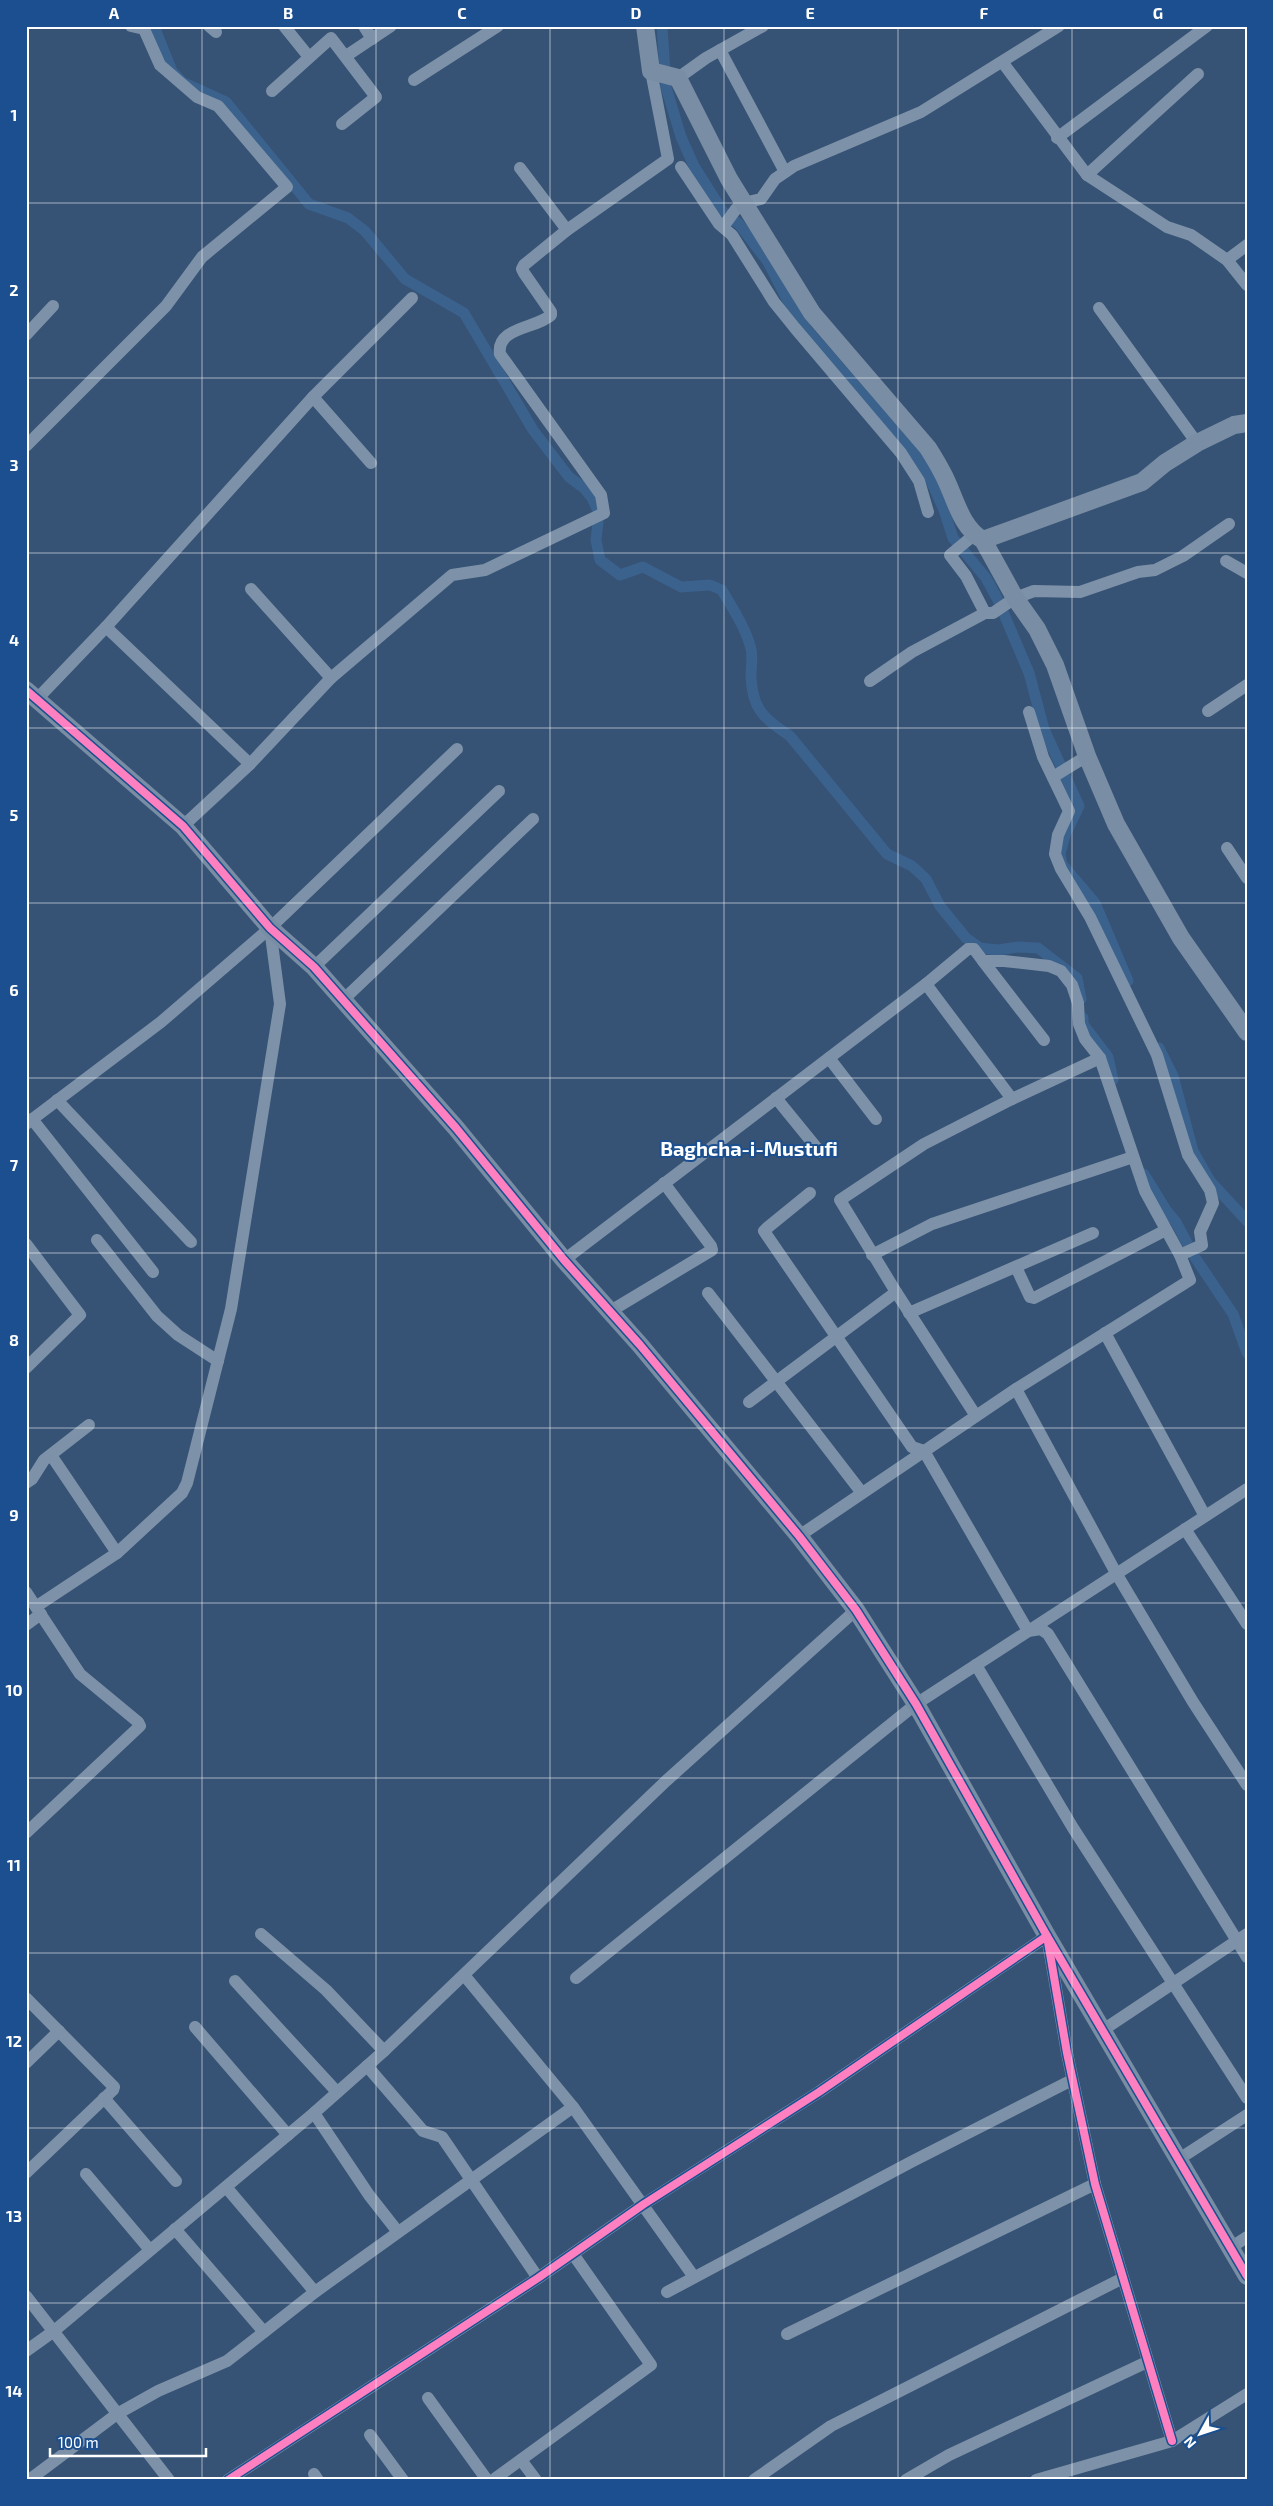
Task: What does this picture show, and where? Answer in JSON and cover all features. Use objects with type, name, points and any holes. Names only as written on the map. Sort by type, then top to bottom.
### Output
[{"type":"street","points":[[26,446],[166,306],[202,257],[287,187],[218,106],[198,97],[160,66],[144,29],[131,26]]},
{"type":"street","points":[[284,26],[309,57]]},
{"type":"street","points":[[364,26],[372,38]]},
{"type":"street","points":[[346,56],[391,26]]},
{"type":"street","points":[[414,80],[498,26]]},
{"type":"street","points":[[646,26],[666,74],[739,206],[809,316],[928,448],[943,472],[961,515],[1012,601],[1037,630],[1055,665],[1080,761],[1181,938],[1245,1026]]},
{"type":"street","points":[[666,74],[720,50],[763,26]]},
{"type":"street","points":[[724,225],[739,206],[761,199],[775,179],[794,166],[921,112],[1059,26]]},
{"type":"street","points":[[1057,138],[1206,26]]},
{"type":"street","points":[[272,91],[331,38],[376,97],[342,124]]},
{"type":"street","points":[[720,50],[785,172]]},
{"type":"street","points":[[1002,63],[1057,138],[1087,174],[1167,227],[1191,235],[1227,260],[1247,286]]},
{"type":"street","points":[[183,826],[250,764],[331,678],[452,575],[485,570],[604,514],[601,495],[500,354],[499,348],[506,336],[532,326],[551,315],[552,312],[522,269],[524,265],[567,230],[668,159],[666,74]]},
{"type":"street","points":[[1087,174],[1198,74]]},
{"type":"street","points":[[681,167],[732,235],[774,302],[901,452],[918,481],[928,512]]},
{"type":"street","points":[[520,168],[567,230]]},
{"type":"street","points":[[1227,260],[1247,245]]},
{"type":"street","points":[[412,298],[313,397],[106,627],[32,695],[183,826],[270,928],[314,967],[456,1128],[564,1260],[640,1345],[799,1536],[856,1610],[916,1704],[1048,1936],[1247,2276]]},
{"type":"street","points":[[26,335],[53,306]]},
{"type":"street","points":[[1100,308],[1197,443]]},
{"type":"street","points":[[795,328],[809,316]]},
{"type":"street","points":[[313,397],[371,463]]},
{"type":"street","points":[[989,613],[966,576],[950,555],[975,538],[1142,482],[1165,462],[1197,443],[1234,425],[1247,424]]},
{"type":"street","points":[[870,681],[912,652],[1034,591],[1080,592],[1138,572],[1155,570],[1183,556],[1229,524]]},
{"type":"street","points":[[1226,561],[1247,573]]},
{"type":"street","points":[[251,589],[331,678]]},
{"type":"street","points":[[106,627],[250,764]]},
{"type":"street","points":[[1208,710],[1247,685]]},
{"type":"street","points":[[1029,712],[1042,757],[1069,811],[1058,835],[1055,854],[1060,869],[1090,917],[1157,1054],[1188,1155],[1210,1190],[1213,1202],[1200,1232],[1202,1244],[1180,1255]]},
{"type":"street","points":[[153,1272],[29,1121],[161,1022],[270,928],[458,749]]},
{"type":"street","points":[[1053,777],[1080,761]]},
{"type":"street","points":[[314,967],[499,791]]},
{"type":"street","points":[[343,1000],[533,819]]},
{"type":"street","points":[[1227,848],[1247,878]]},
{"type":"street","points":[[26,1625],[39,1610],[117,1553],[182,1493],[188,1483],[232,1309],[280,1004],[270,928]]},
{"type":"street","points":[[564,1260],[971,948],[1044,1040]]},
{"type":"street","points":[[799,1536],[976,1416],[1190,1280],[1180,1255],[1146,1191],[1100,1058],[1085,1039],[1079,1024],[1078,1003],[1072,985],[1060,971],[1031,963],[982,961]]},
{"type":"street","points":[[926,984],[1012,1099]]},
{"type":"street","points":[[829,1058],[876,1119]]},
{"type":"street","points":[[976,1416],[872,1255],[840,1200],[924,1144],[1012,1099],[1100,1058]]},
{"type":"street","points":[[776,1098],[820,1152]]},
{"type":"street","points":[[57,1100],[190,1242]]},
{"type":"street","points":[[872,1255],[932,1224],[1133,1157]]},
{"type":"street","points":[[609,1312],[712,1250],[664,1183]]},
{"type":"street","points":[[810,1193],[764,1231],[912,1447],[924,1451],[1028,1631]]},
{"type":"street","points":[[1016,1267],[1030,1297],[1034,1298],[1166,1230]]},
{"type":"street","points":[[909,1313],[1093,1233]]},
{"type":"street","points":[[96,1240],[157,1316],[178,1335],[218,1361]]},
{"type":"street","points":[[26,1244],[80,1315],[26,1368]]},
{"type":"street","points":[[749,1402],[896,1292]]},
{"type":"street","points":[[708,1293],[862,1493]]},
{"type":"street","points":[[1105,1333],[1205,1516]]},
{"type":"street","points":[[1016,1390],[1116,1574],[1193,1702],[1247,1786]]},
{"type":"street","points":[[26,1483],[50,1455],[89,1425]]},
{"type":"street","points":[[50,1455],[117,1553]]},
{"type":"street","points":[[576,1978],[916,1704],[1247,1489]]},
{"type":"street","points":[[1185,1529],[1247,1624]]},
{"type":"street","points":[[26,1592],[80,1674],[138,1722],[140,1726],[26,1833]]},
{"type":"street","points":[[26,2351],[54,2331],[226,2187],[384,2051],[666,1781],[856,1610]]},
{"type":"street","points":[[1028,1631],[1041,1629],[1048,1634],[1242,1937],[1247,1957]]},
{"type":"street","points":[[976,1664],[1073,1828],[1247,2098]]},
{"type":"street","points":[[261,1934],[326,1990],[384,2051]]},
{"type":"street","points":[[1048,1936],[1072,2080],[1095,2184],[1172,2441]]},
{"type":"street","points":[[228,2480],[538,2278],[644,2204],[819,2092],[1048,1936]]},
{"type":"street","points":[[1103,2030],[1242,1937]]},
{"type":"street","points":[[464,1975],[573,2107],[644,2204],[694,2277]]},
{"type":"street","points":[[235,1981],[337,2092]]},
{"type":"street","points":[[26,1998],[114,2086],[104,2098],[26,2173]]},
{"type":"street","points":[[196,2027],[288,2135]]},
{"type":"street","points":[[26,2062],[59,2031]]},
{"type":"street","points":[[367,2066],[423,2131],[442,2137],[538,2278]]},
{"type":"street","points":[[667,2292],[911,2162],[1072,2080]]},
{"type":"street","points":[[104,2098],[176,2181]]},
{"type":"street","points":[[29,2480],[117,2414],[158,2391],[227,2361],[315,2292],[573,2107]]},
{"type":"street","points":[[314,2113],[369,2195],[398,2232]]},
{"type":"street","points":[[1179,2159],[1247,2115]]},
{"type":"street","points":[[86,2174],[150,2250]]},
{"type":"street","points":[[787,2334],[1095,2184]]},
{"type":"street","points":[[226,2187],[315,2292]]},
{"type":"street","points":[[175,2229],[264,2332]]},
{"type":"street","points":[[1230,2248],[1247,2237]]},
{"type":"street","points":[[492,2480],[651,2365],[572,2254]]},
{"type":"street","points":[[754,2480],[831,2426],[1122,2279]]},
{"type":"street","points":[[26,2296],[167,2479]]},
{"type":"street","points":[[906,2480],[949,2455],[1147,2362]]},
{"type":"street","points":[[1036,2480],[1172,2441],[1247,2394]]},
{"type":"street","points":[[428,2398],[488,2480]]},
{"type":"street","points":[[370,2435],[403,2480]]},
{"type":"street","points":[[521,2460],[536,2480]]},
{"type":"waterway","points":[[154,26],[172,71],[182,82],[226,102],[309,204],[348,218],[365,231],[405,279],[464,313],[533,430],[569,477],[584,488],[592,498],[599,513],[596,540],[600,560],[620,575],[643,567],[681,587],[710,585],[722,590],[749,641],[752,652],[751,676],[754,697],[766,718],[790,736],[887,854],[912,866],[926,879],[940,906],[966,938],[980,948],[998,950],[1018,947],[1038,948],[1077,978],[1081,999]]},
{"type":"waterway","points":[[662,26],[666,87],[681,137],[694,166],[723,212],[739,224],[768,262],[789,303],[807,330],[916,455],[928,474],[944,510],[953,538],[986,578],[998,600],[1029,673],[1044,729],[1079,806],[1065,835],[1060,854],[1062,864],[1095,903],[1128,981]]},
{"type":"waterway","points":[[1083,1018],[1083,1024],[1108,1057],[1113,1080]]},
{"type":"waterway","points":[[1159,1048],[1173,1076],[1193,1151],[1210,1181],[1247,1221]]},
{"type":"waterway","points":[[1144,1174],[1166,1210],[1176,1222],[1194,1256],[1233,1314],[1247,1353]]},
{"type":"cycle path","points":[[26,690],[183,826],[270,928],[314,967],[456,1128],[564,1260],[640,1345],[799,1536],[856,1610],[916,1704],[1047,1936],[1247,2276]]},
{"type":"cycle path","points":[[228,2480],[538,2278],[644,2204],[819,2092],[1047,1936],[1067,2053],[1095,2184],[1172,2441]]},
{"type":"district","name":"Baghcha-i-Mustufi","points":[[749,1148]]}]
